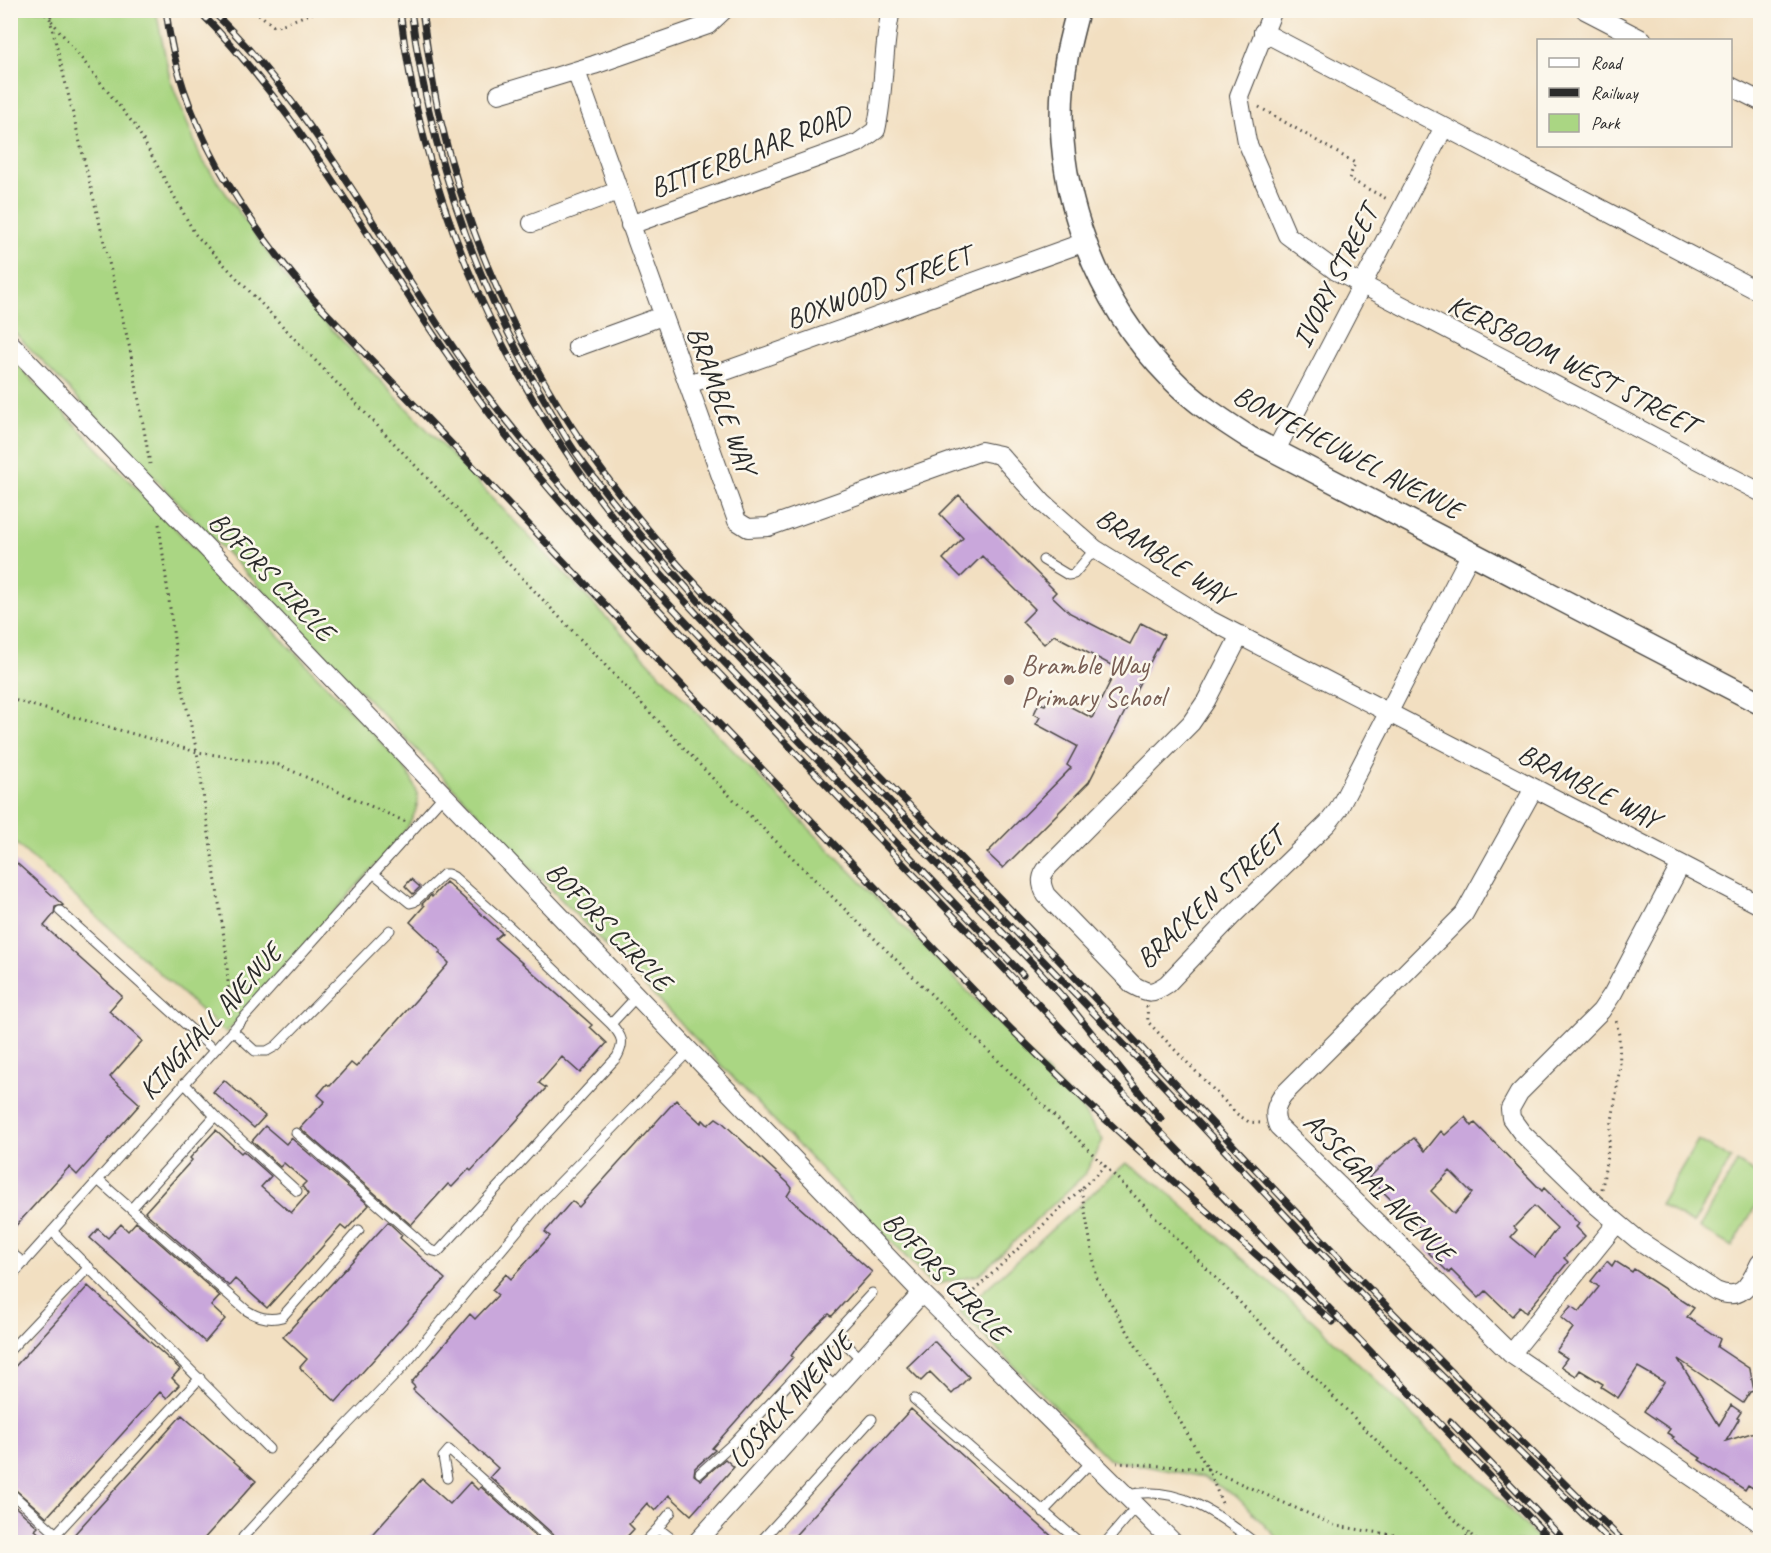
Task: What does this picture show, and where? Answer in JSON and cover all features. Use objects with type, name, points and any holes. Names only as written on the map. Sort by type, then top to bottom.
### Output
[{"type":"street","points":[[499,94],[576,71],[708,25],[724,10]]},
{"type":"street","name":"BITTERBLAAR ROAD","points":[[630,225],[858,143],[876,130],[881,110],[885,36],[891,10]]},
{"type":"street","name":"BONTEHEUWEL AVENUE","points":[[1078,10],[1067,56],[1063,100],[1066,171],[1073,204],[1085,242],[1108,294],[1123,319],[1164,370],[1196,402],[1215,417],[1275,452],[1761,703]]},
{"type":"street","points":[[1239,96],[1273,10]]},
{"type":"street","points":[[1585,10],[1641,39]]},
{"type":"street","points":[[1263,32],[1761,292]]},
{"type":"street","name":"BRAMBLE WAY","points":[[576,71],[737,521],[748,528],[768,527],[981,451],[1000,455],[1043,503],[1095,549],[1204,617],[1761,905]]},
{"type":"street","points":[[1732,86],[1761,101]]},
{"type":"street","name":"KERSBOOM WEST STREET","points":[[1239,96],[1247,142],[1287,235],[1335,272],[1761,492]]},
{"type":"street","name":"IVORY STREET","points":[[1275,452],[1444,127]]},
{"type":"street","points":[[532,223],[618,191]]},
{"type":"street","name":"BOXWOOD STREET","points":[[689,384],[1085,242]]},
{"type":"street","name":"BRAMBLE WAY","points":[[577,347],[662,316]]},
{"type":"street","name":"BOFORS CIRCLE","points":[[10,343],[922,1293],[1173,1542]]},
{"type":"street","name":"BRACKEN STREET","points":[[1240,635],[1206,701],[1191,723],[1049,866],[1041,879],[1041,886],[1046,895],[1134,985],[1146,993],[1156,991],[1167,984],[1231,917],[1328,823],[1346,797],[1471,553]]},
{"type":"street","name":"ASSEGAAI AVENUE","points":[[1534,788],[1464,914],[1283,1095],[1277,1103],[1275,1118],[1278,1126],[1511,1354],[1761,1523]]},
{"type":"street","points":[[1681,864],[1613,993],[1601,1011],[1519,1093],[1510,1109],[1511,1118],[1522,1133],[1617,1223],[1638,1240],[1716,1291],[1726,1295],[1735,1295],[1742,1291],[1761,1263]]},
{"type":"street","points":[[1511,1354],[1617,1223]]},
{"type":"street","name":"LOSACK AVENUE","points":[[697,1542],[922,1293]]},
{"type":"lane","points":[[1043,560],[1068,575],[1074,574],[1095,549]]},
{"type":"lane","name":"KINGHALL AVENUE","points":[[10,1278],[444,795]]},
{"type":"lane","points":[[296,1133],[430,1250],[438,1252],[616,1057],[623,1041],[621,1035],[611,1024],[508,925],[454,877],[444,874],[414,902],[410,903],[374,873]]},
{"type":"lane","points":[[60,911],[214,1050]]},
{"type":"lane","points":[[232,1030],[255,1051],[267,1051],[276,1046],[390,930]]},
{"type":"lane","points":[[611,1024],[638,995]]},
{"type":"lane","points":[[243,1537],[404,1366],[544,1199],[690,1050]]},
{"type":"lane","points":[[184,1083],[215,1116],[297,1191]]},
{"type":"lane","points":[[131,1209],[215,1116]]},
{"type":"lane","points":[[98,1180],[256,1317],[282,1317],[359,1230]]},
{"type":"lane","points":[[52,1231],[269,1449]]},
{"type":"lane","points":[[10,1252],[24,1263]]},
{"type":"lane","points":[[10,1350],[88,1268]]},
{"type":"lane","points":[[700,1473],[732,1444],[872,1293]]},
{"type":"lane","points":[[835,1333],[862,1359]]},
{"type":"lane","points":[[808,1363],[837,1388]]},
{"type":"lane","points":[[56,1534],[200,1378]]},
{"type":"lane","points":[[914,1399],[1079,1542]]},
{"type":"lane","points":[[760,1542],[872,1419]]},
{"type":"lane","points":[[447,1478],[443,1457],[449,1450],[552,1542]]},
{"type":"lane","points":[[1043,1512],[1092,1461]]},
{"type":"lane","points":[[1106,1542],[1132,1501],[1143,1491],[1167,1492],[1199,1505],[1230,1523],[1254,1542]]},
{"type":"lane","points":[[10,1492],[65,1542]]},
{"type":"lane","points":[[645,1542],[671,1512]]},
{"type":"lane","points":[[658,1528],[676,1542]]},
{"type":"path","points":[[53,10],[50,19],[136,127],[195,234],[721,788],[1105,1166],[1478,1542]]},
{"type":"path","points":[[254,10],[275,27],[320,10]]},
{"type":"path","points":[[1239,96],[1354,163],[1349,179],[1401,207]]},
{"type":"path","points":[[10,699],[197,752],[279,765],[416,826]]},
{"type":"path","points":[[1147,1004],[1148,1022],[1237,1114],[1249,1122],[1265,1123]]},
{"type":"path","points":[[1595,1204],[1602,1190],[1605,1174],[1620,1067],[1619,1035],[1615,1020],[1601,1011]]},
{"type":"path","points":[[946,1317],[1105,1166]]},
{"type":"path","points":[[1081,1189],[1098,1279],[1208,1469],[1230,1523]]},
{"type":"path","points":[[1092,1461],[1208,1469],[1336,1526],[1438,1542]]},
{"type":"path","points":[[1454,1542],[1470,1535]]},
{"type":"green space","points":[[11,10],[156,11],[170,79],[201,158],[294,290],[728,745],[1080,1107],[1103,1140],[1085,1174],[979,1275],[933,1285],[11,329]]},
{"type":"green space","points":[[11,358],[401,763],[416,791],[417,807],[402,835],[226,1033],[11,839]]},
{"type":"green space","points":[[1698,1140],[1731,1159],[1693,1224],[1660,1205]]},
{"type":"green space","points":[[1737,1162],[1760,1176],[1760,1198],[1732,1247],[1700,1228]]},
{"type":"green space","points":[[1126,1163],[1157,1183],[1312,1320],[1488,1487],[1542,1542],[1281,1542],[1237,1497],[1203,1477],[1108,1459],[960,1312]]},
{"type":"building","points":[[959,495],[1056,592],[1052,596],[1070,613],[1130,644],[1141,623],[1164,635],[1089,782],[1003,868],[987,853],[1071,768],[1067,765],[1077,746],[1036,724],[1040,717],[1034,714],[1039,703],[1045,705],[1050,696],[1092,718],[1117,668],[1054,635],[1044,644],[1022,622],[1035,609],[982,556],[961,577],[943,559],[963,538],[940,514]]},
{"type":"building","points":[[10,857],[63,905],[55,907],[54,914],[44,926],[122,996],[109,1011],[142,1041],[110,1077],[140,1104],[77,1175],[69,1167],[10,1232]]},
{"type":"building","points":[[411,879],[420,887],[413,894],[405,886]]},
{"type":"building","points":[[446,882],[502,933],[495,939],[592,1025],[590,1027],[607,1043],[580,1073],[562,1057],[539,1083],[546,1088],[471,1171],[469,1169],[452,1187],[448,1184],[411,1225],[300,1128],[325,1101],[318,1095],[327,1084],[330,1086],[351,1063],[356,1067],[449,963],[439,953],[441,951],[410,922],[424,906],[422,904]]},
{"type":"building","points":[[224,1080],[265,1116],[254,1128],[213,1092]]},
{"type":"building","points":[[676,1100],[701,1123],[703,1120],[708,1125],[716,1118],[722,1122],[788,1183],[792,1188],[787,1196],[872,1272],[832,1316],[829,1314],[817,1325],[795,1350],[791,1356],[793,1357],[712,1448],[715,1450],[695,1468],[694,1475],[701,1480],[725,1459],[734,1467],[691,1515],[669,1495],[655,1511],[647,1503],[629,1524],[634,1529],[622,1542],[559,1542],[490,1477],[498,1468],[413,1390],[415,1387],[411,1383],[470,1314],[475,1319],[498,1295],[492,1290],[506,1274],[511,1279],[550,1236],[545,1232],[572,1201],[579,1207]]},
{"type":"building","points":[[1465,1117],[1472,1126],[1475,1123],[1542,1191],[1544,1188],[1552,1196],[1579,1224],[1576,1227],[1585,1236],[1564,1258],[1568,1262],[1526,1313],[1520,1307],[1512,1316],[1486,1291],[1479,1298],[1451,1270],[1449,1273],[1425,1249],[1433,1241],[1369,1178],[1414,1138],[1425,1151],[1441,1131],[1445,1135]],"holes":[[[1450,1171],[1472,1193],[1454,1214],[1431,1191]],[[1534,1206],[1557,1228],[1535,1257],[1511,1237],[1517,1230],[1514,1227]]]},
{"type":"building","points":[[265,1126],[286,1144],[291,1138],[369,1205],[346,1230],[341,1226],[267,1308],[235,1279],[229,1286],[145,1212],[216,1130],[271,1176],[261,1187],[291,1213],[308,1194],[302,1186],[306,1182],[284,1163],[280,1167],[252,1141]]},
{"type":"building","points":[[136,1222],[220,1296],[211,1306],[225,1319],[205,1342],[90,1238],[98,1229],[108,1238],[121,1224],[128,1231]]},
{"type":"building","points":[[388,1222],[402,1235],[400,1238],[445,1279],[336,1402],[302,1370],[300,1367],[307,1359],[283,1337]]},
{"type":"building","points":[[1607,1261],[1612,1266],[1615,1261],[1632,1272],[1634,1269],[1694,1308],[1687,1317],[1720,1339],[1717,1347],[1750,1369],[1754,1391],[1750,1392],[1743,1403],[1678,1359],[1719,1425],[1731,1405],[1741,1412],[1726,1441],[1761,1430],[1761,1493],[1748,1485],[1745,1490],[1699,1460],[1701,1458],[1672,1439],[1674,1437],[1667,1433],[1670,1429],[1644,1411],[1664,1382],[1638,1367],[1618,1398],[1601,1387],[1603,1384],[1580,1370],[1576,1376],[1561,1366],[1567,1358],[1556,1351],[1573,1328],[1561,1318],[1571,1306],[1579,1312],[1599,1287],[1591,1281]]},
{"type":"building","points":[[88,1286],[180,1369],[172,1378],[179,1385],[167,1398],[160,1392],[47,1517],[10,1485],[10,1372]]},
{"type":"building","points":[[934,1341],[969,1377],[952,1394],[930,1372],[921,1381],[907,1367]]},
{"type":"building","points":[[911,1409],[1058,1542],[789,1542]]},
{"type":"building","points":[[182,1415],[256,1481],[201,1542],[72,1542],[71,1538]]},
{"type":"building","points":[[422,1479],[450,1504],[470,1482],[478,1490],[481,1487],[542,1542],[365,1542]]},
{"type":"building","points":[[10,1502],[38,1527],[35,1530],[49,1542],[10,1542]]},
{"type":"railway","points":[[166,10],[173,51],[184,91],[218,166],[262,235],[314,300],[1004,1022],[1207,1212],[1333,1322]]},
{"type":"railway","points":[[198,10],[227,40],[279,104],[469,385],[551,491],[705,659],[1116,1084],[1553,1542]]},
{"type":"railway","points":[[211,10],[254,55],[293,103],[329,153],[463,362],[529,447],[649,583],[1023,975]]},
{"type":"railway","points":[[400,10],[410,77],[425,142],[444,206],[495,329],[562,445],[600,500],[646,558],[1034,965],[1062,996],[1161,1119]]},
{"type":"railway","points":[[411,10],[429,112],[442,162],[475,260],[496,307],[544,399],[570,444],[606,493],[710,614],[1163,1085],[1303,1234],[1437,1371],[1611,1542]]},
{"type":"railway","points":[[422,10],[435,92],[451,161],[464,204],[497,288],[516,329],[560,408],[584,445],[633,511],[770,663],[1056,957],[1308,1225],[1425,1345],[1624,1542]]},
{"type":"railway","points":[[1450,1421],[1566,1542]]},
{"type":"place","name":"Bramble Way Primary School","points":[[1009,680]]}]
